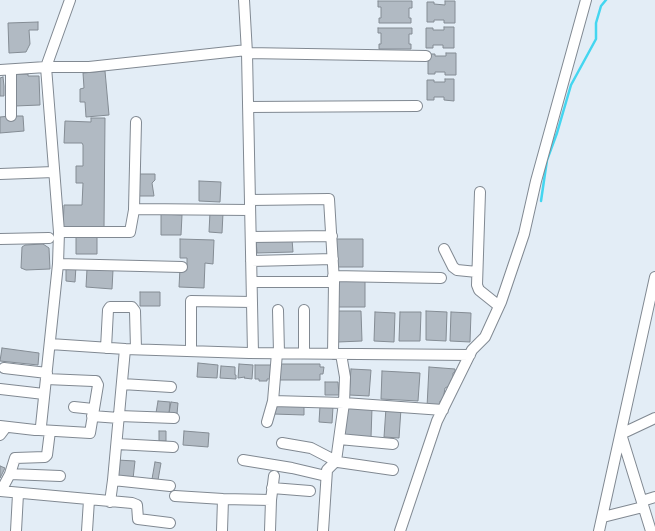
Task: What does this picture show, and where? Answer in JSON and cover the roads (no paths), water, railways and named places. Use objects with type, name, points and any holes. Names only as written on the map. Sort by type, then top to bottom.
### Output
[{"type":"street","points":[[39,430],[50,344],[58,264],[59,232],[46,67],[70,0]]},
{"type":"street","points":[[244,0],[247,51],[253,353]]},
{"type":"street","points":[[400,531],[437,421],[472,350],[485,336],[499,306],[524,234],[536,181],[586,0]]},
{"type":"street","points":[[0,70],[46,67],[89,67],[247,51],[426,56]]},
{"type":"street","points":[[11,70],[11,116]]},
{"type":"street","points":[[248,107],[417,106]]},
{"type":"street","points":[[59,232],[130,232],[134,209],[136,122]]},
{"type":"street","points":[[0,174],[54,172]]},
{"type":"street","points":[[480,192],[477,286],[479,290],[499,306]]},
{"type":"street","points":[[250,200],[329,199],[337,354],[345,377],[344,402],[336,461],[328,468],[326,476],[323,531]]},
{"type":"street","points":[[134,209],[250,210]]},
{"type":"street","points":[[251,237],[332,236]]},
{"type":"street","points":[[0,239],[50,238]]},
{"type":"street","points":[[444,249],[453,267],[457,270],[477,272]]},
{"type":"street","points":[[251,261],[333,259]]},
{"type":"street","points":[[58,264],[182,267]]},
{"type":"street","points":[[600,531],[655,277]]},
{"type":"street","points":[[252,282],[334,279],[441,278]]},
{"type":"street","points":[[191,351],[191,302],[252,302]]},
{"type":"street","points":[[106,348],[108,310],[110,307],[132,307],[135,311],[136,349]]},
{"type":"street","points":[[267,422],[273,401],[278,353],[278,310]]},
{"type":"street","points":[[304,310],[304,353]]},
{"type":"street","points":[[50,344],[125,349],[253,353],[470,355]]},
{"type":"street","points":[[110,502],[117,444],[125,349]]},
{"type":"street","points":[[0,436],[3,426],[87,434],[90,433],[98,385],[96,381],[46,376],[4,368]]},
{"type":"street","points":[[122,384],[171,387]]},
{"type":"street","points":[[0,389],[44,394]]},
{"type":"street","points":[[273,401],[344,402],[443,410]]},
{"type":"street","points":[[74,407],[119,416],[174,418]]},
{"type":"street","points":[[621,434],[655,418]]},
{"type":"street","points":[[50,431],[47,456],[15,458],[10,474],[0,491],[18,494],[135,504],[137,505],[138,520],[170,523]]},
{"type":"street","points":[[621,434],[650,531]]},
{"type":"street","points":[[339,439],[393,444]]},
{"type":"street","points":[[282,443],[311,448],[336,461],[393,470]]},
{"type":"street","points":[[117,444],[173,447]]},
{"type":"street","points":[[243,460],[292,468],[326,476]]},
{"type":"street","points":[[10,474],[60,476]]},
{"type":"street","points":[[270,531],[271,500],[274,476]]},
{"type":"street","points":[[113,480],[170,486]]},
{"type":"street","points":[[272,488],[310,491]]},
{"type":"street","points":[[16,531],[18,494]]},
{"type":"street","points":[[176,496],[271,500]]},
{"type":"street","points":[[603,517],[643,504],[655,497]]},
{"type":"street","points":[[222,531],[223,499]]},
{"type":"street","points":[[87,531],[89,500]]},
{"type":"waterway","points":[[541,201],[547,160],[557,133],[571,85],[596,39],[596,23],[601,6],[606,0]]}]
